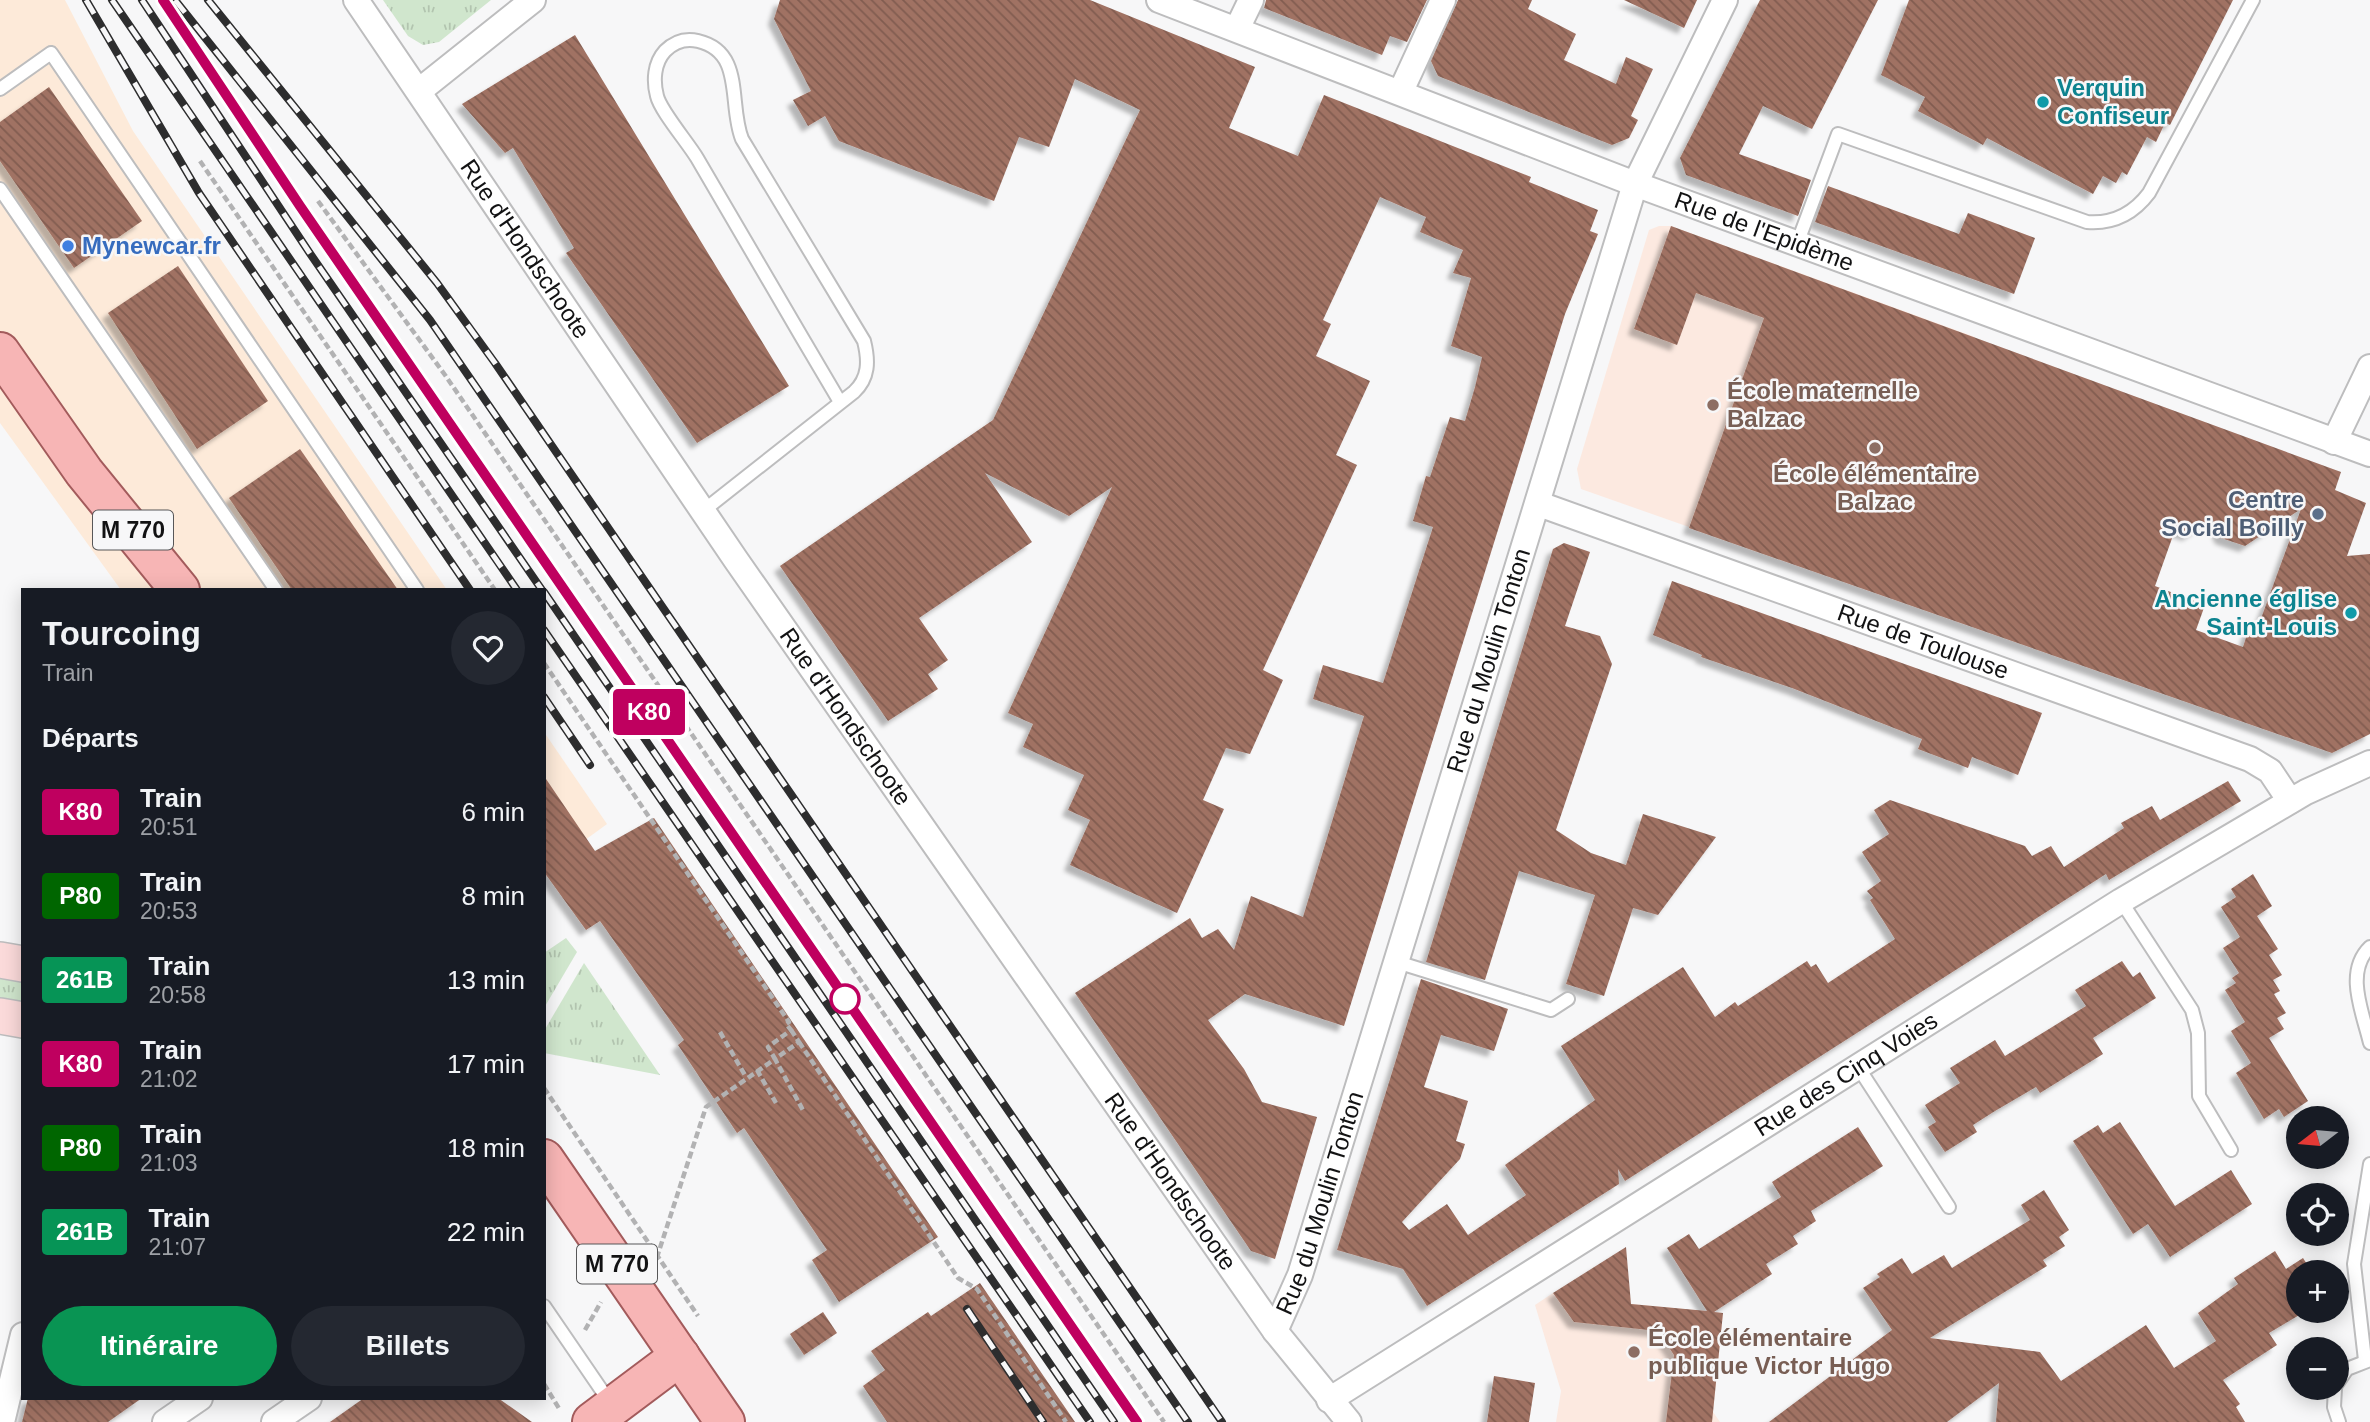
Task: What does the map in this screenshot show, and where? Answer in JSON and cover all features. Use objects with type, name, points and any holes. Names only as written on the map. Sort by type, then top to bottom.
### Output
[{"type":"main road","name":"M 770","points":[[0,352],[84,472],[178,588]]},
{"type":"main road","name":"M 770","points":[[84,472],[151,588]]},
{"type":"main road","points":[[0,960],[21,964]]},
{"type":"main road","points":[[0,1016],[21,1020]]},
{"type":"main road","name":"M 770","points":[[546,1162],[725,1422]]},
{"type":"main road","points":[[597,1416],[680,1356]]},
{"type":"street","name":"Rue d'Hondschoote","points":[[356,0],[703,511],[1275,1331],[1349,1422]]},
{"type":"street","points":[[419,91],[533,0]]},
{"type":"street","name":"Rue de l'Epidème","points":[[1159,0],[1401,91],[1635,184],[2370,454]]},
{"type":"street","points":[[1237,29],[1251,0]]},
{"type":"street","points":[[1401,91],[1443,0]]},
{"type":"street","name":"Rue du Moulin Tonton","points":[[1275,1331],[1300,1275],[1539,504],[1635,184],[1725,0]]},
{"type":"street","points":[[2333,442],[2370,367]]},
{"type":"street","name":"Rue de Toulouse","points":[[1539,504],[2250,760],[2270,771],[2290,801]]},
{"type":"street","name":"Rue des Cinq Voies","points":[[1329,1400],[2121,901],[2290,801],[2370,763]]},
{"type":"street","points":[[2,1422],[21,1343]]},
{"type":"street","points":[[165,1422],[197,1400]]},
{"type":"street","points":[[274,1422],[306,1400]]},
{"type":"lane","points":[[1797,244],[1839,134],[2087,222],[2111,221],[2124,215],[2134,209],[2150,192],[2253,0]]},
{"type":"lane","points":[[703,511],[840,402],[862,384],[866,376],[867,352],[864,341],[742,139],[735,121],[733,75],[726,58],[709,44],[699,41],[689,39],[671,45],[659,57],[654,75],[657,98],[689,145],[840,402]]},
{"type":"lane","points":[[0,89],[51,53],[416,588]]},
{"type":"lane","points":[[0,189],[275,588]]},
{"type":"lane","points":[[2121,901],[2192,1010],[2198,1033],[2199,1096],[2231,1150]]},
{"type":"lane","points":[[2370,947],[2361,958],[2356,981],[2370,1043]]},
{"type":"lane","points":[[1397,962],[1552,1010],[1568,999]]},
{"type":"lane","points":[[1858,1067],[1949,1207]]},
{"type":"lane","points":[[2349,1368],[2367,1360],[2354,1264],[2370,1164]]},
{"type":"lane","points":[[546,1310],[597,1416]]},
{"type":"lane","points":[[2334,1400],[2333,1407],[2339,1422]]},
{"type":"path","points":[[200,161],[494,588]]},
{"type":"path","points":[[318,201],[445,375],[1164,1422]]},
{"type":"path","points":[[546,666],[789,1022],[786,1024],[958,1278],[977,1289],[1066,1422]]},
{"type":"path","points":[[791,1030],[768,1047],[804,1112]]},
{"type":"path","points":[[720,1032],[746,1077]]},
{"type":"path","points":[[546,1091],[658,1254],[706,1107],[799,1042]]},
{"type":"path","points":[[757,1070],[776,1103]]},
{"type":"path","points":[[587,1329],[603,1298]]},
{"type":"path","points":[[546,1385],[597,1416]]},
{"type":"shaded area","points":[[0,0],[65,0],[133,131],[446,588],[120,588],[0,423]]},
{"type":"shaded area","name":"École maternelle Balzac","points":[[1659,226],[1671,226],[1975,337],[1882,595],[1581,489],[1577,469],[1649,230]]},
{"type":"shaded area","points":[[546,735],[607,824],[546,869]]},
{"type":"shaded area","name":"École élémentaire publique Victor Hugo","points":[[1553,1293],[1566,1310],[1582,1299],[1723,1313],[1713,1412],[1720,1422],[1556,1422],[1561,1391],[1535,1305]]},
{"type":"green space","points":[[383,0],[491,0],[439,42],[423,45],[408,36]]},
{"type":"green space","points":[[566,938],[577,952],[546,1005],[546,952]]},
{"type":"green space","points":[[584,963],[660,1075],[546,1053],[546,1028]]},
{"type":"green space","points":[[0,973],[21,976],[21,1009],[0,1005]]},
{"type":"building","points":[[780,0],[1090,0],[1255,67],[1229,128],[1298,156],[1324,95],[1531,177],[1529,182],[1598,210],[1590,231],[1598,234],[1565,314],[1344,1026],[1245,994],[1208,1020],[1244,1069],[1262,1102],[1317,1117],[1275,1259],[1251,1251],[1075,993],[1190,918],[1202,938],[1218,929],[1234,950],[1251,896],[1303,917],[1364,716],[1313,699],[1323,665],[1383,683],[1433,527],[1413,521],[1426,476],[1430,477],[1450,417],[1465,421],[1475,387],[1482,357],[1451,346],[1471,278],[1453,273],[1463,250],[1420,232],[1426,217],[1380,197],[1323,320],[1331,324],[1316,356],[1370,381],[1336,455],[1357,465],[1263,670],[1283,680],[1250,754],[1226,748],[1203,800],[1224,809],[1177,913],[1070,865],[1090,820],[1068,810],[1084,775],[1023,747],[1033,724],[1008,713],[1112,487],[1069,516],[985,473],[1032,542],[919,618],[948,660],[928,674],[938,689],[888,721],[780,566],[993,420],[1140,110],[1075,79],[1049,147],[1019,137],[994,201],[839,141],[825,116],[808,126],[793,100],[811,91],[774,19]]},
{"type":"building","points":[[1266,0],[1427,0],[1407,42],[1390,36],[1382,55],[1264,8]]},
{"type":"building","points":[[1458,0],[1532,0],[1528,9],[1576,34],[1564,60],[1616,84],[1626,57],[1653,69],[1631,116],[1638,120],[1629,138],[1612,145],[1438,76],[1431,61]]},
{"type":"building","points":[[1624,0],[1697,0],[1684,28]]},
{"type":"building","points":[[1760,0],[1878,0],[1812,129],[1763,106],[1739,154],[1811,180],[1798,216],[1686,175],[1680,158]]},
{"type":"building","name":"Verquin Confiseur","points":[[1909,0],[2233,0],[2170,125],[2165,123],[2156,142],[2147,137],[2127,175],[2122,172],[2116,183],[2103,176],[2093,194],[1987,138],[1983,145],[1918,111],[1925,97],[1881,75]]},
{"type":"building","points":[[575,35],[789,386],[697,443],[566,253],[574,248],[513,148],[505,153],[462,104]]},
{"type":"building","points":[[49,87],[142,221],[74,268],[0,161],[0,122]]},
{"type":"building","points":[[1828,186],[1959,234],[1968,213],[2035,238],[2014,294],[1815,222]]},
{"type":"building","points":[[1671,226],[2341,472],[2335,490],[2366,503],[2347,556],[2370,554],[2370,734],[2332,753],[1689,528],[1764,318],[1696,293],[1677,345],[1634,329]],"holes":[[[2301,509],[2259,624],[2251,622],[2243,647],[2196,630],[2205,605],[2155,586],[2175,530],[2188,535],[2212,518],[2221,538],[2245,546]]]},
{"type":"building","points":[[178,266],[268,401],[197,449],[108,313]]},
{"type":"building","points":[[300,449],[397,588],[291,588],[229,498]]},
{"type":"building","points":[[1564,543],[1590,552],[1565,626],[1600,636],[1612,664],[1556,830],[1591,853],[1626,865],[1643,814],[1716,837],[1658,915],[1633,908],[1604,996],[1566,984],[1595,895],[1519,871],[1485,980],[1426,962],[1553,549]]},
{"type":"building","points":[[1672,581],[2042,713],[2018,775],[1972,757],[1968,768],[1918,749],[1922,739],[1792,688],[1701,657],[1702,655],[1653,635]]},
{"type":"building","points":[[546,779],[595,851],[654,818],[938,1237],[839,1302],[812,1260],[827,1250],[744,1128],[737,1133],[678,1045],[684,1040],[600,921],[586,930],[546,875]]},
{"type":"building","points":[[2228,781],[2241,801],[2109,880],[2106,874],[1625,1181],[1618,1169],[1619,1184],[1427,1306],[1403,1269],[1337,1250],[1421,979],[1508,1009],[1494,1051],[1441,1035],[1424,1087],[1468,1101],[1456,1141],[1465,1144],[1460,1159],[1402,1222],[1409,1230],[1447,1204],[1468,1235],[1526,1195],[1505,1165],[1595,1100],[1561,1046],[1683,967],[1715,1017],[1735,1002],[1738,1006],[1807,961],[1811,967],[1816,964],[1828,983],[1895,939],[1870,900],[1873,898],[1867,891],[1881,881],[1862,852],[1889,834],[1874,810],[1890,800],[2025,846],[2032,856],[2051,846],[2064,867],[2124,828],[2121,823],[2152,806],[2160,820]]},
{"type":"building","points":[[2253,874],[2272,906],[2257,916],[2278,949],[2269,955],[2282,975],[2273,980],[2280,991],[2274,994],[2286,1013],[2277,1018],[2284,1029],[2269,1038],[2308,1101],[2300,1106],[2286,1106],[2284,1117],[2279,1109],[2264,1119],[2236,1073],[2251,1063],[2231,1031],[2245,1022],[2225,990],[2236,983],[2232,978],[2239,973],[2223,948],[2240,937],[2221,907],[2236,897],[2231,889]]},
{"type":"building","points":[[2122,961],[2133,977],[2140,972],[2156,998],[2093,1038],[2103,1054],[2040,1093],[2036,1087],[1995,1111],[1973,1125],[1977,1132],[1945,1152],[1928,1127],[1936,1122],[1925,1105],[1960,1083],[1950,1068],[1995,1040],[2005,1056],[2086,1006],[2075,990]]},
{"type":"building","points":[[2120,1122],[2175,1206],[2231,1170],[2252,1204],[2170,1257],[2148,1224],[2133,1234],[2073,1141],[2098,1125],[2103,1133]]},
{"type":"building","points":[[1858,1127],[1883,1166],[1811,1211],[1816,1221],[1793,1236],[1798,1244],[1766,1264],[1772,1274],[1714,1312],[1723,1313],[1712,1422],[1666,1422],[1674,1355],[1658,1331],[1574,1322],[1553,1293],[1626,1247],[1631,1304],[1707,1311],[1667,1248],[1689,1234],[1699,1249],[1781,1197],[1772,1182]]},
{"type":"building","points":[[2044,1190],[2069,1230],[2059,1237],[2065,1246],[2043,1260],[2047,1266],[1930,1338],[2040,1352],[2061,1381],[2146,1325],[2174,1368],[2216,1341],[2198,1313],[2238,1284],[2234,1278],[2275,1251],[2286,1269],[2286,1323],[2269,1333],[2277,1345],[2223,1380],[2240,1404],[2236,1407],[2245,1422],[1996,1422],[1999,1383],[1947,1422],[1769,1422],[1892,1330],[1863,1288],[1880,1277],[1877,1274],[1902,1258],[1912,1274],[1944,1255],[1952,1268],[2030,1220],[2021,1205]]},
{"type":"building","points":[[980,1283],[1075,1422],[887,1422],[863,1386],[885,1370],[871,1351],[928,1312],[931,1316]]},
{"type":"building","points":[[823,1312],[837,1333],[804,1355],[790,1334]]},
{"type":"building","points":[[1494,1376],[1535,1383],[1529,1422],[1487,1422]]},
{"type":"building","points":[[28,1400],[139,1400],[108,1422],[22,1422]]},
{"type":"building","points":[[361,1400],[501,1400],[532,1422],[330,1422]]},
{"type":"railway","points":[[86,0],[199,193],[469,588]]},
{"type":"railway","points":[[112,0],[516,588]]},
{"type":"railway","points":[[142,0],[309,252],[541,588]]},
{"type":"railway","points":[[164,0],[285,185],[1137,1422]]},
{"type":"railway","points":[[175,0],[430,320],[1188,1422]]},
{"type":"railway","points":[[208,0],[437,283],[495,363],[1222,1422]]},
{"type":"railway","points":[[546,595],[1114,1422]]},
{"type":"railway","points":[[546,633],[1090,1422]]},
{"type":"railway","points":[[546,700],[590,765]]},
{"type":"railway","points":[[967,1309],[1043,1422]]},
{"type":"train","name":"K80","points":[[163,0],[375,316],[1137,1422]]},
{"type":"place","name":"Verquin Confiseur","points":[[2043,102]]},
{"type":"place","name":"Mynewcar.fr","points":[[68,246]]},
{"type":"place","name":"École maternelle Balzac","points":[[1713,405]]},
{"type":"place","name":"École élémentaire Balzac","points":[[1875,448]]},
{"type":"place","name":"Centre Social Boilly","points":[[2318,514]]},
{"type":"place","name":"Ancienne église Saint-Louis","points":[[2351,613]]},
{"type":"place","name":"École élémentaire publique Victor Hugo","points":[[1634,1352]]}]
